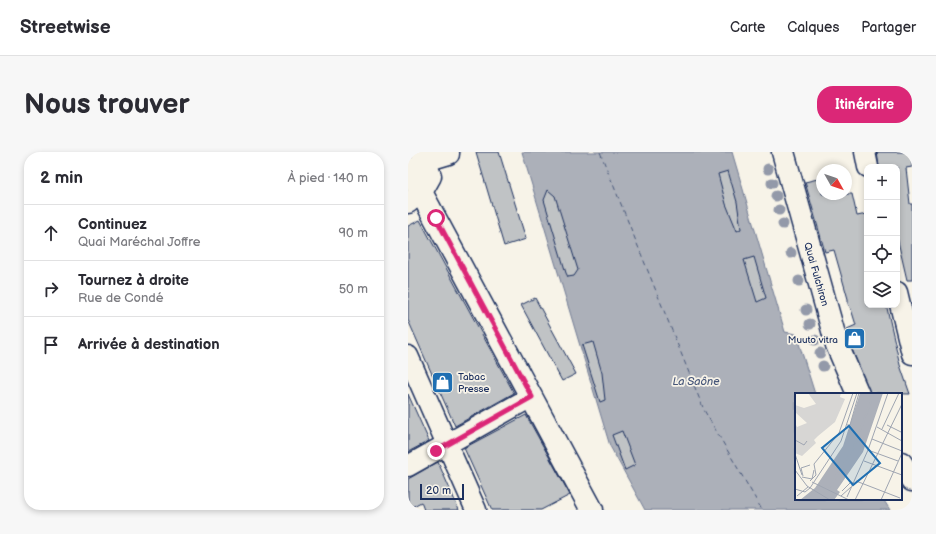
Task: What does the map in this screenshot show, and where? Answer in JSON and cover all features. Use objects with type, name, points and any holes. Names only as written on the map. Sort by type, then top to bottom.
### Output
[{"type":"main road","name":"Quai Fulchiron","points":[[783,152],[837,345],[858,393]]},
{"type":"main road","points":[[428,158],[430,176],[414,197],[532,397],[587,508]]},
{"type":"main road","points":[[902,465],[912,480]]},
{"type":"street","points":[[865,152],[867,164]]},
{"type":"street","points":[[900,304],[912,354]]},
{"type":"street","points":[[408,356],[476,510]]},
{"type":"street","points":[[408,466],[532,397]]},
{"type":"water","name":"La Saône","points":[[522,152],[732,152],[785,332],[796,334],[815,393],[795,393],[795,500],[884,500],[890,510],[645,510],[610,446]]},
{"type":"building","points":[[476,152],[499,152],[526,239],[504,246]]},
{"type":"building","points":[[877,152],[912,152],[912,167],[906,168],[910,204],[912,204],[912,280],[907,280],[900,250],[900,164],[879,164]]},
{"type":"building","points":[[728,171],[737,202],[741,229],[737,231],[726,204],[718,174]]},
{"type":"building","points":[[816,179],[816,200],[852,200],[852,194],[857,216],[864,215],[864,308],[887,308],[900,365],[910,394],[870,393],[848,340],[847,329],[856,325],[848,304],[848,299],[834,250],[825,252],[805,182]]},
{"type":"building","points":[[548,190],[555,196],[578,270],[574,276],[568,277],[566,273],[544,200]]},
{"type":"building","points":[[420,220],[514,393],[455,426],[408,320],[408,226]]},
{"type":"building","points":[[754,257],[766,298],[757,302],[744,260]]},
{"type":"building","points":[[535,298],[576,374],[562,381],[521,305]]},
{"type":"building","points":[[593,342],[602,373],[605,400],[600,402],[582,345]]},
{"type":"building","points":[[408,394],[429,441],[408,452]]},
{"type":"building","points":[[526,415],[570,495],[541,510],[492,510],[464,448]]},
{"type":"building","points":[[622,431],[635,465],[625,470],[612,435]]},
{"type":"building","points":[[438,462],[459,510],[424,510],[421,502],[408,509],[408,479]]},
{"type":"ferry route","points":[[600,152],[704,410],[762,510]]},
{"type":"place","name":"Muuto vitra","points":[[854,339]]},
{"type":"place","name":"Tabac Presse","points":[[443,382]]},
{"type":"route","points":[[436,218],[466,277],[532,397],[436,451]]}]
